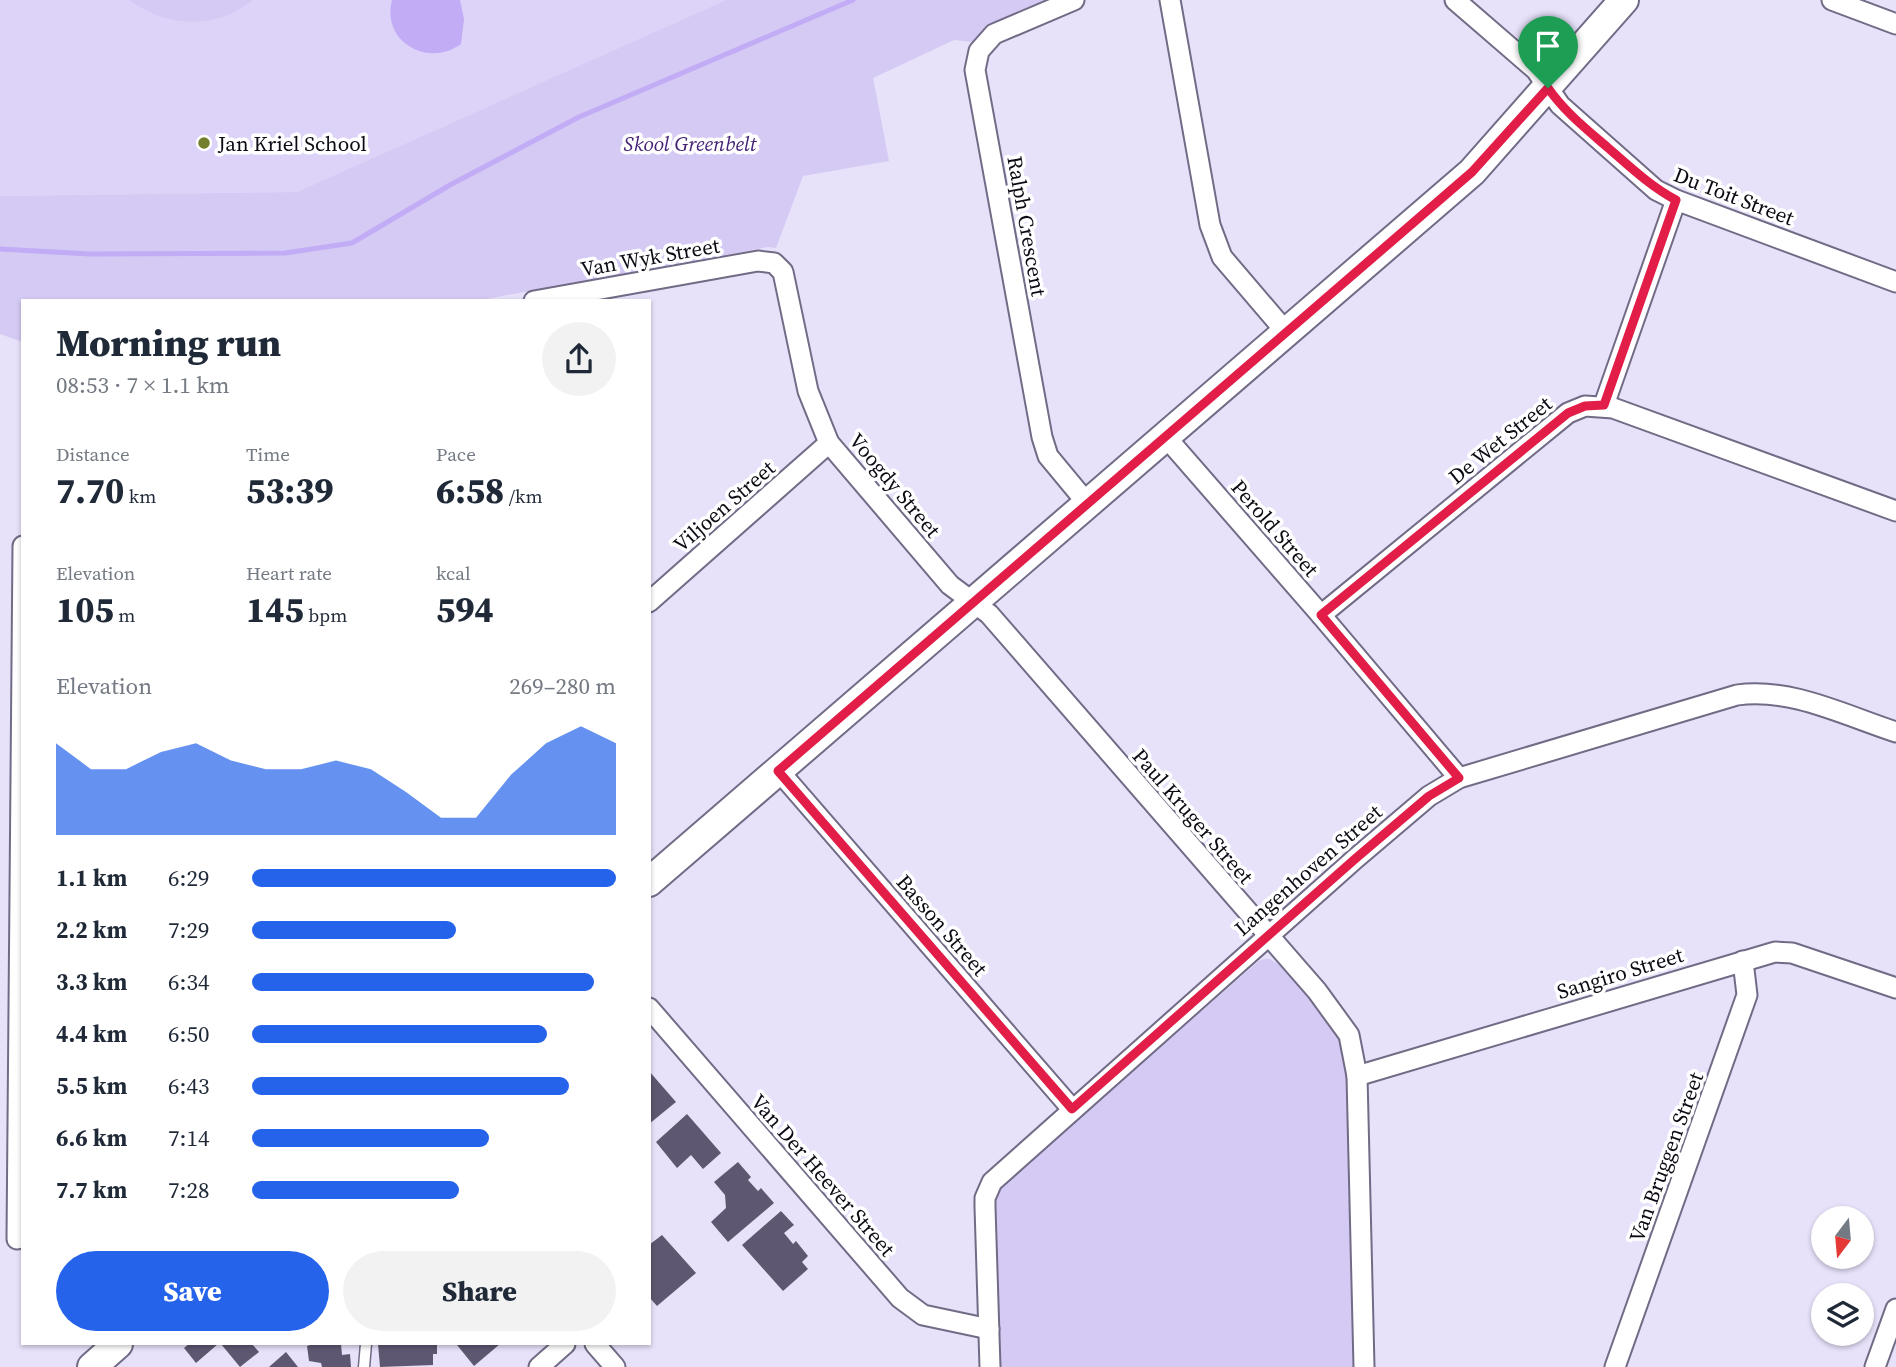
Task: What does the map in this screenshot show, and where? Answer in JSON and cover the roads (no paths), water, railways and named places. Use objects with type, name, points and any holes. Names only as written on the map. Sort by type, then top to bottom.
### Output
[{"type":"street","name":"Ralph Crescent","points":[[1074,0],[994,34],[979,51],[975,70],[1042,437],[1048,456],[1087,503]]},
{"type":"street","points":[[1170,0],[1215,242],[1222,257],[1286,332]]},
{"type":"street","name":"Du Toit Street","points":[[1455,0],[1536,70],[1569,114],[1657,190],[1676,200],[1896,282]]},
{"type":"street","points":[[651,881],[1472,172],[1624,0]]},
{"type":"street","points":[[1832,0],[1896,24]]},
{"type":"street","points":[[1676,200],[1604,405],[1896,511]]},
{"type":"street","name":"Van Wyk Street","points":[[545,299],[746,262],[774,263]]},
{"type":"street","name":"Voogdy Street","points":[[774,263],[783,272],[808,391],[830,443],[950,585],[972,602]]},
{"type":"street","name":"De Wet Street","points":[[1321,615],[1568,413],[1585,406],[1604,405]]},
{"type":"street","name":"Perold Street","points":[[1165,436],[1459,778]]},
{"type":"street","name":"Viljoen Street","points":[[653,591],[830,443]]},
{"type":"street","name":"Paul Kruger Street","points":[[972,602],[989,614],[1317,991],[1342,1024],[1352,1045],[1357,1076],[1364,1367]]},
{"type":"street","name":"Langenhoven Street","points":[[990,1367],[985,1207],[988,1189],[996,1176],[1429,796],[1459,778],[1737,695],[1785,695],[1896,733]]},
{"type":"street","name":"Basson Street","points":[[778,771],[1072,1109]]},
{"type":"street","name":"Sangiro Street","points":[[1357,1076],[1775,952],[1792,953],[1896,988]]},
{"type":"street","name":"Van Bruggen Street","points":[[1615,1367],[1747,995],[1744,961]]},
{"type":"street","name":"Van Der Heever Street","points":[[651,1010],[900,1298],[923,1315],[989,1329]]},
{"type":"street","points":[[17,1239],[21,1058]]},
{"type":"street","points":[[1875,1367],[1896,1309]]},
{"type":"street","points":[[92,1367],[117,1345]]},
{"type":"street","points":[[539,1367],[564,1345]]},
{"type":"street","points":[[596,1345],[615,1367]]},
{"type":"lane","points":[[364,1367],[366,1345]]},
{"type":"waterway","points":[[0,249],[90,254],[285,253],[352,243],[450,185],[579,117],[853,0]]},
{"type":"place","name":"Jan Kriel School","points":[[204,143]]},
{"type":"park label","name":"Skool Greenbelt","points":[[690,143]]}]
